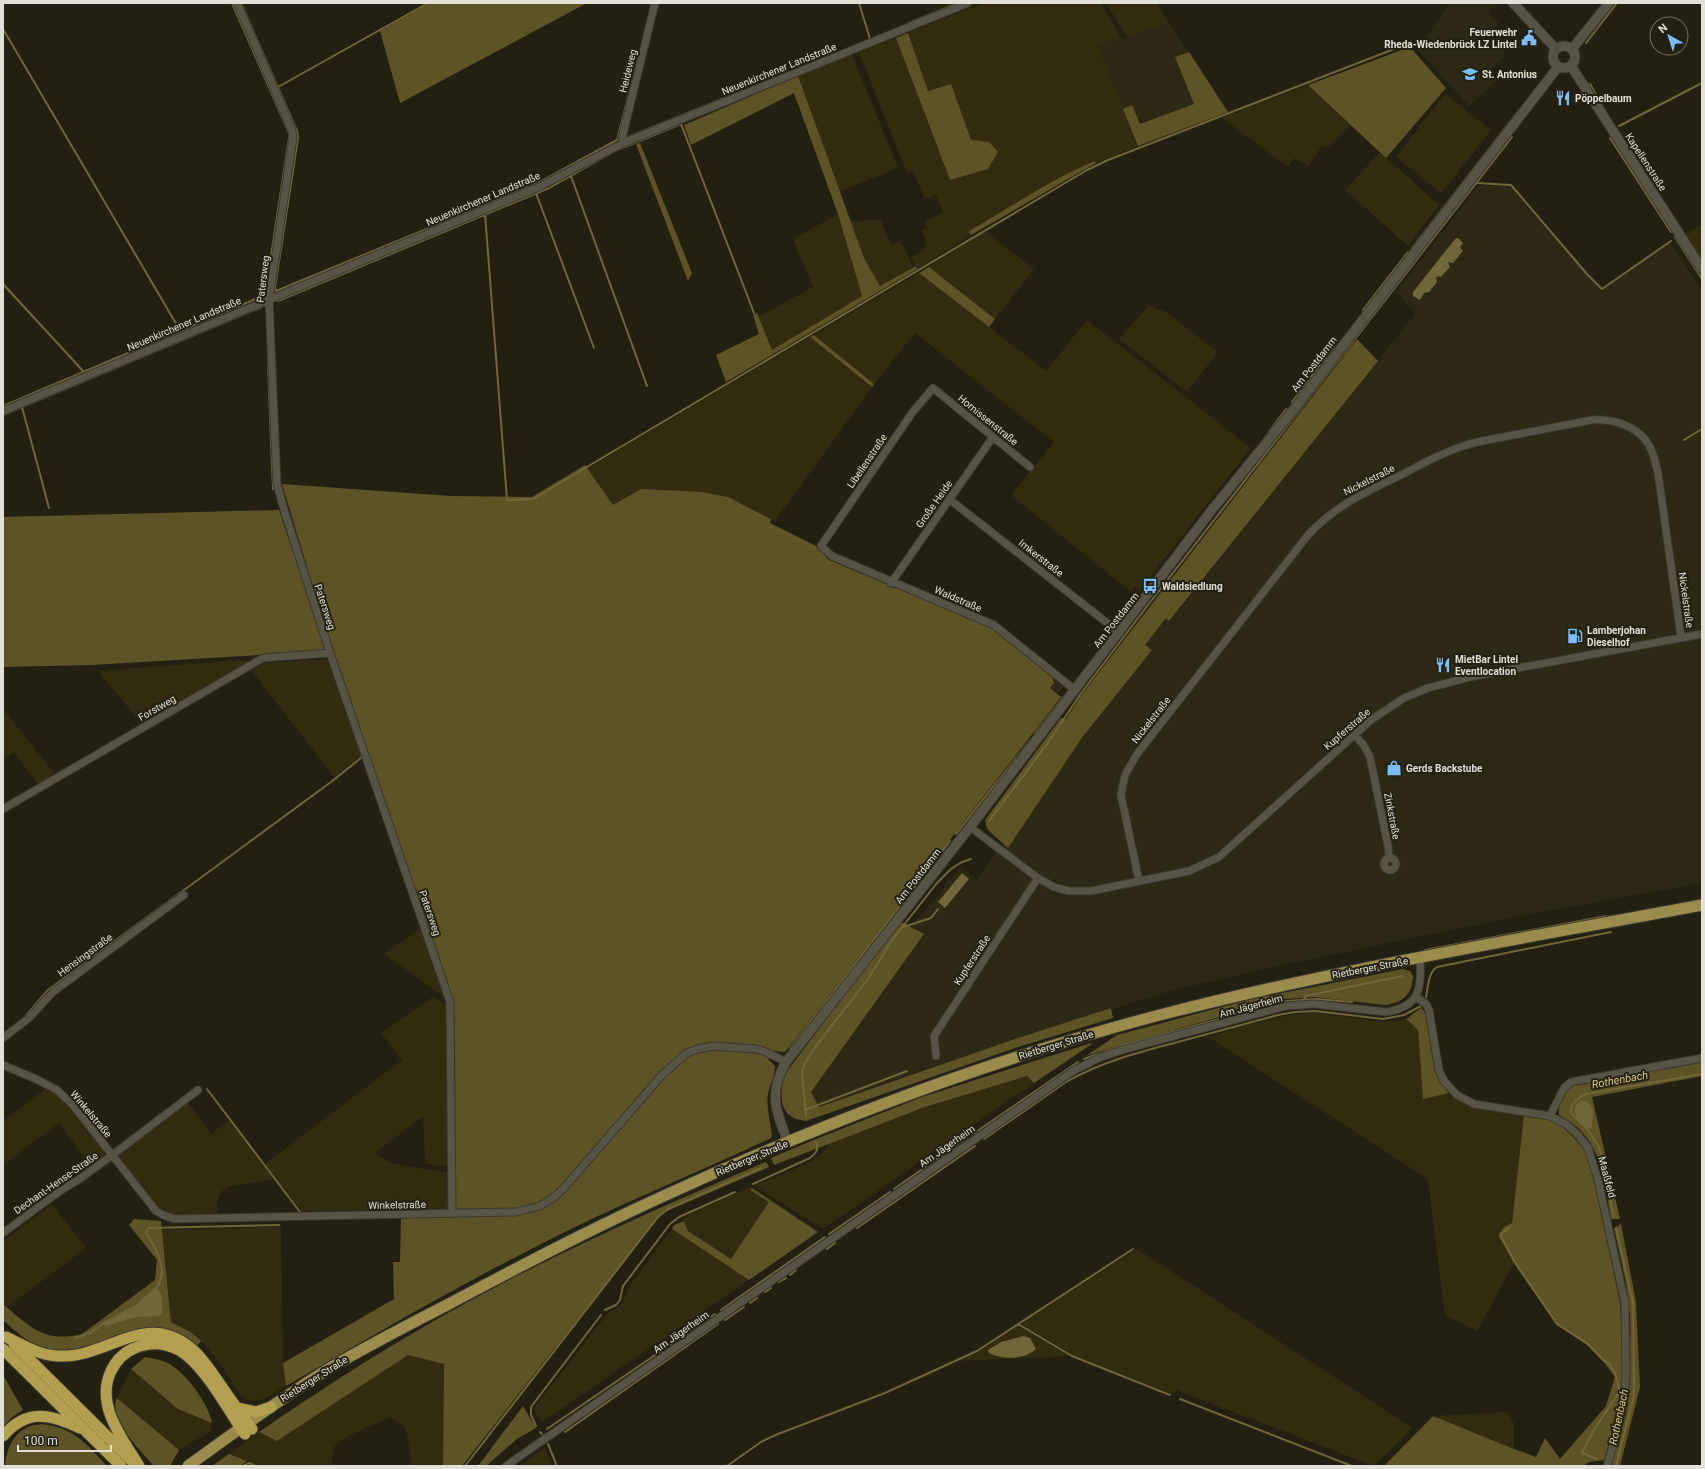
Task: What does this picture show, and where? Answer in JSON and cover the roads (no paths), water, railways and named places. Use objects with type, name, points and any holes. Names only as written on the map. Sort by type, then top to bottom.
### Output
[{"type":"highway","points":[[4,1336],[41,1354],[59,1356],[86,1353],[138,1334],[154,1333],[170,1336],[185,1343],[196,1353],[238,1408],[246,1428]]},
{"type":"highway","points":[[4,1336],[138,1466]]},
{"type":"highway","points":[[138,1466],[113,1422],[108,1408],[106,1393],[106,1384],[113,1368],[125,1354],[133,1349],[152,1344],[161,1344],[178,1350],[186,1355],[201,1370],[246,1428]]},
{"type":"highway","points":[[3,1349],[88,1431],[121,1466]]},
{"type":"highway","points":[[238,1408],[250,1412],[256,1412],[271,1407]]},
{"type":"highway","points":[[3,1436],[11,1427],[20,1421],[29,1417],[40,1415],[62,1420],[88,1431]]},
{"type":"main road","name":"Rietberger Straße","points":[[201,1466],[271,1407],[352,1355],[593,1229],[788,1142],[947,1081],[1149,1018],[1266,989],[1420,958],[1702,905]]},
{"type":"main road","name":"Rietberger Straße","points":[[188,1466],[246,1428],[448,1304]]},
{"type":"street","name":"Patersweg","points":[[237,3],[292,130],[293,138],[269,300],[277,484],[330,653],[450,1002],[452,1214]]},
{"type":"street","name":"Heideweg","points":[[623,143],[622,138],[655,3]]},
{"type":"street","name":"Neuenkirchener Landstraße","points":[[3,411],[540,187],[623,143],[968,3]]},
{"type":"street","points":[[1513,3],[1556,49]]},
{"type":"street","points":[[1572,49],[1609,3]]},
{"type":"street","points":[[1562,46],[1567,46],[1572,49],[1575,55],[1575,61],[1571,66],[1562,69],[1558,67],[1554,62],[1553,55],[1556,49],[1562,46]]},
{"type":"street","name":"Kapellenstraße","points":[[1571,66],[1702,269]]},
{"type":"street","name":"Am Postdamm","points":[[788,1142],[775,1103],[779,1073],[786,1062],[1120,633],[1211,511],[1294,409],[1558,67]]},
{"type":"street","name":"Hornissenstraße","points":[[933,388],[1030,467]]},
{"type":"street","name":"Libellenstraße","points":[[821,546],[912,413],[933,388]]},
{"type":"street","name":"Nickelstraße","points":[[1139,881],[1121,794],[1124,774],[1137,754],[1321,520],[1339,507],[1444,453],[1464,445],[1592,420],[1601,419],[1619,422],[1637,431],[1652,451],[1658,473],[1681,637]]},
{"type":"street","name":"Große Heide","points":[[891,583],[993,437]]},
{"type":"street","name":"Imkerstraße","points":[[949,499],[1120,633]]},
{"type":"street","name":"Waldstraße","points":[[821,546],[832,556],[891,583],[994,625],[1075,690]]},
{"type":"street","name":"Kupferstraße","points":[[970,827],[1038,878],[1054,887],[1078,892],[1091,891],[1189,871],[1219,857],[1354,735],[1387,708],[1404,698],[1428,688],[1470,677],[1702,634]]},
{"type":"street","name":"Forstweg","points":[[3,809],[263,658],[330,653]]},
{"type":"street","name":"Zinkstraße","points":[[1354,735],[1363,744],[1370,756],[1388,846],[1388,858]]},
{"type":"street","name":"Kupferstraße","points":[[936,1056],[934,1036],[1038,878]]},
{"type":"street","name":"Hensingstraße","points":[[3,1038],[29,1018],[53,992],[184,895]]},
{"type":"street","points":[[1416,996],[1422,979],[1420,958]]},
{"type":"street","name":"Maaßfeld","points":[[1416,996],[1426,1004],[1429,1010],[1439,1070],[1444,1081],[1457,1095],[1474,1104],[1550,1116],[1566,1124],[1578,1135],[1588,1148],[1598,1180],[1625,1303],[1626,1374],[1623,1410],[1607,1466]]},
{"type":"street","name":"Am Jägerheim","points":[[506,1466],[967,1144],[1084,1065],[1122,1050],[1286,1006],[1314,1004],[1386,1012],[1403,1008],[1416,996]]},
{"type":"street","name":"Winkelstraße","points":[[3,1065],[36,1078],[57,1090],[73,1105],[156,1211],[163,1216],[174,1219],[452,1214],[524,1211],[540,1206],[553,1198],[563,1189],[662,1074],[688,1053],[713,1046],[756,1049],[766,1052],[786,1062]]},
{"type":"street","points":[[1550,1116],[1564,1088],[1571,1082],[1702,1058]]},
{"type":"street","name":"Dechant-Hense-Straße","points":[[3,1233],[60,1191],[81,1178],[198,1090]]},
{"type":"waterway","points":[[3,406],[265,295],[289,133],[232,3]]},
{"type":"waterway","points":[[241,3],[297,131],[298,138],[275,288],[276,291],[538,183],[617,140],[634,74]]},
{"type":"waterway","points":[[278,87],[428,3]]},
{"type":"waterway","points":[[859,3],[870,39]]},
{"type":"waterway","points":[[909,23],[958,3]]},
{"type":"waterway","points":[[1586,43],[1617,3]]},
{"type":"waterway","points":[[3,29],[181,332]]},
{"type":"waterway","points":[[485,214],[507,500],[533,499],[1087,170],[1108,160],[1407,44]]},
{"type":"waterway","points":[[1619,126],[1702,83]]},
{"type":"waterway","points":[[1590,84],[1608,116]]},
{"type":"waterway","points":[[628,137],[737,93]]},
{"type":"waterway","points":[[1412,248],[1519,110]]},
{"type":"waterway","points":[[278,301],[549,188],[617,150],[681,124],[754,313]]},
{"type":"waterway","points":[[989,821],[1047,744],[1082,692],[1148,605],[1512,137]]},
{"type":"waterway","points":[[1610,138],[1671,232]]},
{"type":"waterway","points":[[571,176],[647,386]]},
{"type":"waterway","points":[[1477,183],[1511,185],[1587,274],[1602,289],[1671,241]]},
{"type":"waterway","points":[[536,193],[594,348]]},
{"type":"waterway","points":[[1675,237],[1702,279]]},
{"type":"waterway","points":[[1363,310],[1408,252]]},
{"type":"waterway","points":[[3,284],[84,372]]},
{"type":"waterway","points":[[3,415],[262,307]]},
{"type":"waterway","points":[[1292,402],[1334,347]]},
{"type":"waterway","points":[[268,366],[273,489]]},
{"type":"waterway","points":[[22,407],[49,508]]},
{"type":"waterway","points":[[1258,447],[1286,409]]},
{"type":"waterway","points":[[1684,440],[1702,429]]},
{"type":"waterway","points":[[1250,457],[1254,451]]},
{"type":"waterway","points":[[1035,733],[1063,697]]},
{"type":"waterway","points":[[956,834],[1031,739]]},
{"type":"waterway","points":[[23,1019],[48,990],[331,782],[361,758],[362,755]]},
{"type":"waterway","points":[[790,1048],[950,841]]},
{"type":"waterway","points":[[806,1116],[802,1074],[804,1065],[813,1050],[868,979],[892,940],[937,883],[951,869],[962,862],[971,859]]},
{"type":"waterway","points":[[903,927],[931,918],[938,909]]},
{"type":"waterway","points":[[1425,950],[1606,916]]},
{"type":"waterway","points":[[1426,997],[1430,977],[1434,969],[1437,967],[1611,932]]},
{"type":"waterway","points":[[1304,999],[1306,996],[1402,976]]},
{"type":"waterway","points":[[1084,1059],[1123,1045],[1287,1001],[1316,999],[1352,1002]]},
{"type":"waterway","points":[[984,1139],[1066,1082],[1107,1063],[1135,1054],[1278,1015],[1295,1012],[1315,1011],[1383,1019],[1404,1015],[1421,1006]]},
{"type":"waterway","points":[[973,1134],[1078,1062]]},
{"type":"waterway","points":[[805,1110],[907,1071]]},
{"type":"waterway","name":"Rothenbach","points":[[1614,1217],[1599,1147],[1588,1130],[1571,1113],[1573,1104],[1577,1099],[1586,1094],[1702,1074]]},
{"type":"waterway","points":[[207,1089],[300,1212]]},
{"type":"waterway","points":[[894,1189],[968,1137]]},
{"type":"waterway","points":[[753,1184],[810,1158],[816,1151],[816,1142]]},
{"type":"waterway","points":[[857,1228],[975,1146]]},
{"type":"waterway","points":[[465,1466],[658,1217],[668,1209],[761,1168]]},
{"type":"waterway","points":[[605,1310],[616,1305],[620,1300],[623,1286],[670,1224],[679,1217],[735,1192]]},
{"type":"waterway","points":[[829,1234],[890,1192]]},
{"type":"waterway","points":[[155,1290],[159,1282],[162,1268],[158,1254],[146,1232],[149,1228],[279,1225]]},
{"type":"waterway","points":[[1510,1227],[1502,1233],[1501,1237],[1516,1264],[1557,1324],[1588,1344],[1603,1360],[1609,1363],[1615,1373],[1620,1391],[1593,1431],[1582,1453],[1597,1459]]},
{"type":"waterway","name":"Rothenbach","points":[[1616,1228],[1633,1303],[1634,1395],[1616,1466]]},
{"type":"waterway","points":[[721,1310],[825,1237]]},
{"type":"waterway","points":[[827,1249],[835,1243]]},
{"type":"waterway","points":[[727,1466],[761,1442],[773,1436],[885,1393],[977,1351],[1133,1249]]},
{"type":"waterway","points":[[790,1275],[796,1270]]},
{"type":"waterway","points":[[779,1282],[786,1278]]},
{"type":"waterway","points":[[765,1292],[771,1288]]},
{"type":"waterway","points":[[750,1303],[757,1298]]},
{"type":"waterway","points":[[725,1320],[744,1307]]},
{"type":"waterway","points":[[547,1429],[715,1314]]},
{"type":"waterway","points":[[536,1426],[531,1415],[531,1407],[601,1315]]},
{"type":"waterway","points":[[75,1338],[90,1333],[104,1323]]},
{"type":"waterway","points":[[565,1432],[718,1324]]},
{"type":"waterway","points":[[1018,1324],[1072,1356],[1170,1395]]},
{"type":"waterway","points":[[1180,1399],[1352,1466]]},
{"type":"waterway","points":[[548,1444],[557,1466]]},
{"type":"waterway","points":[[243,1466],[249,1463],[256,1466]]},
{"type":"place","name":"Feuerwehr Rheda-Wiedenbrück LZ Lintel","points":[[1529,38]]},
{"type":"place","name":"St. Antonius","points":[[1470,74]]},
{"type":"place","name":"Pöppelbaum","points":[[1563,98]]},
{"type":"place","name":"Waldsiedlung","points":[[1150,586]]},
{"type":"place","name":"Lamberjohan Dieselhof","points":[[1575,636]]},
{"type":"place","name":"MietBar Lintel Eventlocation","points":[[1443,665]]},
{"type":"place","name":"Gerds Backstube","points":[[1394,768]]}]
